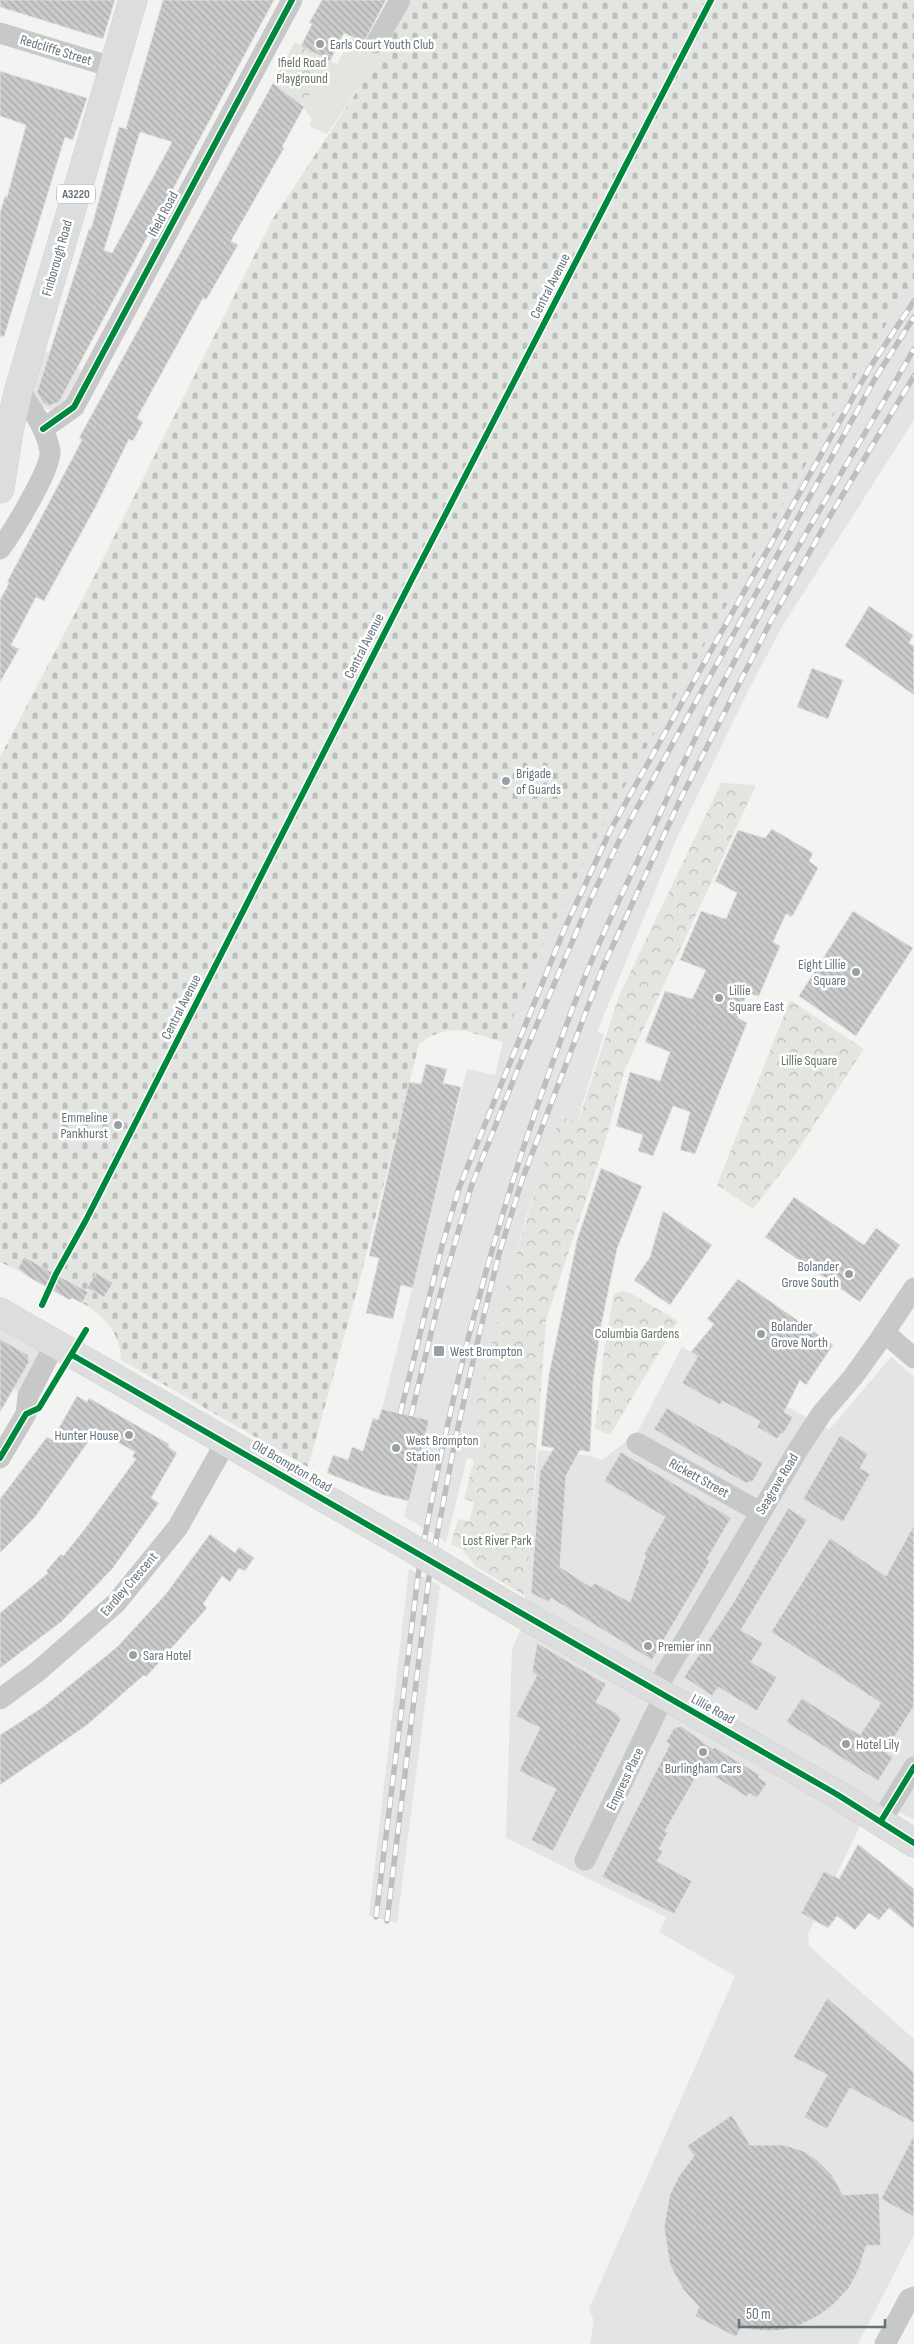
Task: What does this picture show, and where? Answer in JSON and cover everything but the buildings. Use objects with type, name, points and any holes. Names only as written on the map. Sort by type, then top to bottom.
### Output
[{"type":"main road","name":"Finborough Road","points":[[0,489],[9,431],[20,389],[133,0]]},
{"type":"main road","name":"Old Brompton Road","points":[[0,1312],[413,1549],[498,1600]]},
{"type":"main road","name":"Lillie Road","points":[[498,1600],[838,1795],[914,1843]]},
{"type":"street","name":"Ifield Road","points":[[43,429],[74,407],[292,0]]},
{"type":"street","points":[[376,43],[400,0]]},
{"type":"street","name":"Redcliffe Street","points":[[0,33],[112,67]]},
{"type":"street","points":[[0,548],[12,534],[49,462],[50,453],[43,429],[20,389]]},
{"type":"street","name":"Seagrave Road","points":[[660,1694],[760,1512],[822,1413],[853,1377],[914,1288]]},
{"type":"street","points":[[884,1333],[914,1358]]},
{"type":"street","points":[[0,1458],[26,1414],[28,1396],[54,1344]]},
{"type":"street","name":"Eardley Crescent","points":[[0,1699],[44,1666],[116,1604],[178,1527],[226,1442]]},
{"type":"street","name":"Rickett Street","points":[[637,1443],[760,1512]]},
{"type":"street","name":"Empress Place","points":[[584,1860],[660,1694]]},
{"type":"street","points":[[880,1822],[914,1767]]},
{"type":"street","points":[[885,2344],[909,2299],[914,2297]]},
{"type":"shaded area","points":[[914,280],[914,420],[783,625],[749,689],[675,842],[597,1032],[604,1034],[577,1122],[560,1117],[525,1220],[494,1335],[472,1429],[486,1434],[481,1461],[467,1458],[446,1542],[404,1516],[429,1420],[382,1409],[467,1069],[495,1075],[503,1042],[538,955],[603,825],[869,352]]},
{"type":"shaded area","points":[[44,350],[81,370],[62,406],[49,410],[40,406],[33,391]]},
{"type":"shaded area","points":[[0,1328],[45,1354],[23,1395],[0,1381]]},
{"type":"shaded area","points":[[682,1347],[829,1430],[891,1357],[914,1377],[914,1819],[875,1802],[650,1676],[525,1602],[538,1450],[590,1456],[602,1460],[637,1433]]},
{"type":"shaded area","points":[[409,1569],[440,1586],[397,1923],[369,1916]]},
{"type":"shaded area","points":[[523,1625],[783,1781],[862,1822],[808,1934],[809,1946],[914,2039],[914,2235],[858,2344],[590,2344],[594,2321],[589,2309],[735,1976],[659,1932],[666,1917],[506,1838],[512,1649]]},
{"type":"green space","points":[[412,0],[914,0],[914,280],[869,352],[603,825],[538,955],[503,1042],[470,1032],[451,1030],[441,1032],[419,1044],[359,1283],[308,1467],[121,1360],[117,1339],[106,1322],[98,1314],[72,1297],[70,1300],[32,1279],[32,1277],[0,1262],[0,757],[97,571],[272,220],[383,52]]},
{"type":"green space","points":[[352,37],[366,42],[382,54],[327,134],[309,126],[312,119],[302,106],[332,62],[337,64]]},
{"type":"green space","name":"Ifield Road Playground","points":[[295,42],[332,62],[302,106],[273,83]]},
{"type":"green space","name":"Lost River Park","points":[[721,783],[756,785],[625,1069],[605,1142],[546,1320],[526,1596],[475,1566],[462,1549],[451,1544],[458,1519],[470,1521],[474,1502],[464,1499],[474,1459],[481,1461],[486,1434],[471,1429],[480,1389],[522,1233],[560,1117],[578,1122],[619,996]]},
{"type":"green space","name":"Lillie Square","points":[[790,1000],[864,1049],[794,1156],[753,1209],[717,1185]]},
{"type":"green space","name":"Columbia Gardens","points":[[621,1291],[630,1293],[678,1321],[610,1435],[595,1429],[603,1358],[614,1294]]},
{"type":"railway","points":[[400,1414],[442,1246],[459,1188],[564,930],[611,829],[869,369],[914,301]]},
{"type":"railway","points":[[411,1416],[441,1292],[471,1187],[519,1066],[591,898],[622,835],[876,377],[914,317]]},
{"type":"railway","points":[[376,1917],[418,1576],[431,1503],[463,1357],[482,1285],[525,1143],[549,1072],[583,981],[601,940],[709,710],[783,573],[914,349]]},
{"type":"railway","points":[[387,1921],[429,1577],[456,1436],[480,1331],[499,1254],[522,1180],[603,967],[681,798],[771,621],[827,521],[914,376]]},
{"type":"cycle path","points":[[43,429],[74,407],[292,0]]},
{"type":"cycle path","name":"Central Avenue","points":[[42,1305],[56,1274],[86,1220],[410,583],[711,0]]},
{"type":"cycle path","points":[[0,1458],[26,1414],[39,1408],[86,1330]]},
{"type":"cycle path","points":[[72,1355],[838,1795],[914,1843]]},
{"type":"cycle path","points":[[881,1821],[914,1767]]},
{"type":"place","name":"Earls Court Youth Club","points":[[320,44]]},
{"type":"place","name":"Brigade of Guards","points":[[506,781]]},
{"type":"place","name":"Eight Lillie Square","points":[[856,972]]},
{"type":"place","name":"Lillie Square East","points":[[719,998]]},
{"type":"place","name":"Emmeline Pankhurst","points":[[118,1125]]},
{"type":"place","name":"Bolander Grove South","points":[[849,1274]]},
{"type":"place","name":"Bolander Grove North","points":[[761,1334]]},
{"type":"place","name":"West Brompton","points":[[439,1351]]},
{"type":"place","name":"Hunter House","points":[[129,1435]]},
{"type":"place","name":"West Brompton Station","points":[[396,1448]]},
{"type":"place","name":"Premier inn","points":[[648,1646]]},
{"type":"place","name":"Sara Hotel","points":[[133,1655]]},
{"type":"place","name":"Hotel Lily","points":[[846,1744]]},
{"type":"place","name":"Burlingham Cars","points":[[703,1752]]}]
